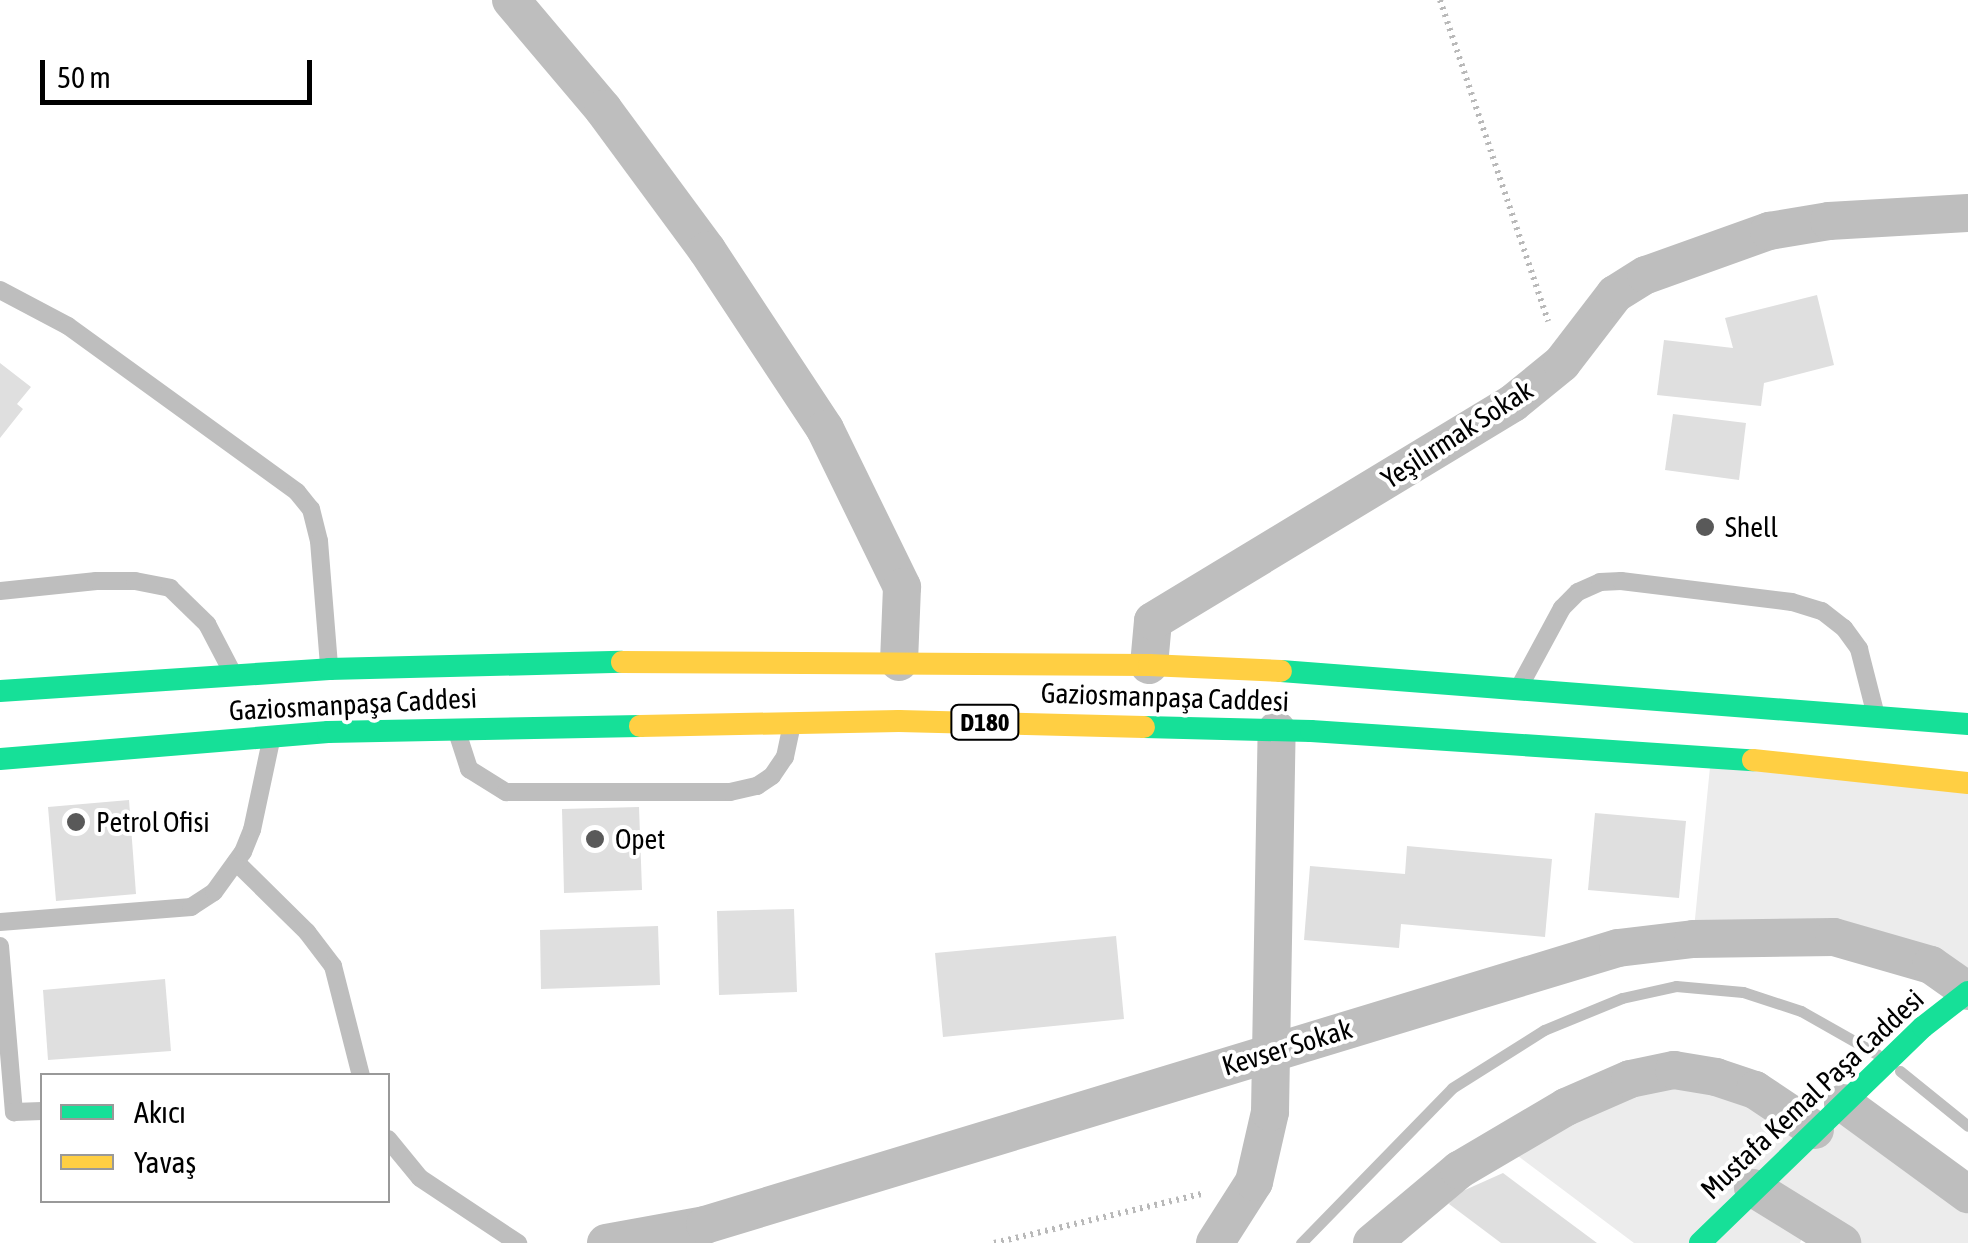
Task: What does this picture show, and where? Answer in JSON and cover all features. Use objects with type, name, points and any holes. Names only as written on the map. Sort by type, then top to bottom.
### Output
[{"type":"main road","name":"Gaziosmanpaşa Caddesi","points":[[0,691],[329,669],[610,662],[1149,665],[1519,688],[1968,724]]},
{"type":"main road","name":"Gaziosmanpaşa Caddesi","points":[[0,759],[271,736],[455,728],[792,722],[1143,724],[1711,756],[1868,769],[1968,784]]},
{"type":"main road","name":"Mustafa Kemal Paşa Caddesi","points":[[1700,1243],[1752,1188],[1923,1027],[1968,991]]},
{"type":"street","points":[[511,0],[626,140],[707,250],[825,428],[902,587],[899,662]]},
{"type":"street","name":"Yeşilırmak Sokak","points":[[1149,665],[1153,621],[1513,403],[1562,362],[1615,294],[1646,275],[1700,253],[1770,232],[1830,221],[1968,213]]},
{"type":"street","points":[[1215,1243],[1254,1182],[1270,1112],[1277,730]]},
{"type":"street","name":"Kevser Sokak","points":[[606,1243],[705,1224],[1618,948],[1693,939],[1834,937],[1931,965],[1968,991]]},
{"type":"street","points":[[1372,1243],[1458,1170],[1566,1107],[1630,1079],[1674,1070],[1716,1077],[1755,1090],[1815,1130]]},
{"type":"street","points":[[1853,1093],[1968,1194]]},
{"type":"street","points":[[1752,1188],[1842,1243]]},
{"type":"lane","points":[[0,290],[68,326],[297,492],[311,510],[319,541],[329,669]]},
{"type":"lane","points":[[0,590],[96,580],[136,581],[170,588],[207,624],[233,675]]},
{"type":"lane","points":[[1519,688],[1562,608],[1578,592],[1600,582],[1621,581],[1792,602],[1822,611],[1844,628],[1859,649],[1877,717]]},
{"type":"lane","points":[[455,728],[470,769],[506,792],[730,792],[757,786],[772,776],[785,756],[792,722]]},
{"type":"lane","points":[[0,922],[191,906],[214,892],[236,862],[252,830],[271,736]]},
{"type":"lane","points":[[236,862],[307,932],[333,966],[361,1073]]},
{"type":"lane","points":[[0,946],[14,1112],[40,1111]]},
{"type":"lane","points":[[390,1142],[420,1178],[518,1243]]},
{"type":"path","points":[[1440,0],[1562,362]]},
{"type":"path","points":[[994,1243],[1254,1182]]},
{"type":"shaded area","points":[[1711,757],[1968,783],[1968,991],[1931,965],[1693,939]]},
{"type":"shaded area","points":[[1674,1070],[1814,1129],[1843,1103],[1968,1194],[1968,1243],[1842,1243],[1808,1223],[1800,1243],[1634,1243],[1502,1144]]},
{"type":"building","points":[[1817,295],[1834,365],[1764,383],[1761,406],[1657,395],[1664,340],[1733,348],[1725,318]]},
{"type":"building","points":[[0,363],[31,387],[17,404],[23,409],[0,438]]},
{"type":"building","points":[[1673,414],[1746,423],[1739,480],[1665,470]]},
{"type":"building","points":[[129,800],[136,894],[56,901],[48,807]]},
{"type":"building","points":[[639,807],[642,890],[564,893],[562,809]]},
{"type":"building","points":[[1595,813],[1686,821],[1679,898],[1588,890]]},
{"type":"building","points":[[1407,846],[1552,859],[1545,937],[1401,924],[1399,948],[1304,940],[1310,866],[1405,874]]},
{"type":"building","points":[[794,909],[797,992],[719,995],[717,911]]},
{"type":"building","points":[[658,926],[660,985],[541,989],[540,930]]},
{"type":"building","points":[[1116,936],[1124,1019],[943,1037],[935,953]]},
{"type":"building","points":[[165,979],[171,1051],[48,1060],[43,990]]},
{"type":"building","points":[[1503,1173],[1597,1243],[1501,1243],[1449,1204],[1456,1194]]},
{"type":"waterway","points":[[1301,1243],[1452,1088],[1544,1030],[1622,998],[1676,986],[1743,992],[1801,1011],[1877,1054]]},
{"type":"waterway","points":[[1900,1071],[1968,1126]]},
{"type":"traffic: fast","points":[[0,691],[329,669],[622,662]]},
{"type":"traffic: fast","points":[[1281,671],[1968,724]]},
{"type":"traffic: fast","points":[[0,759],[328,732],[640,726]]},
{"type":"traffic: fast","points":[[1144,727],[1311,731],[1753,760]]},
{"type":"traffic: fast","points":[[1700,1243],[1923,1027],[1968,992]]},
{"type":"traffic: slow","points":[[622,662],[1149,665],[1281,671]]},
{"type":"traffic: slow","points":[[640,726],[899,721],[1144,727]]},
{"type":"traffic: slow","points":[[1753,760],[1968,783]]},
{"type":"place","name":"Shell","points":[[1705,527]]},
{"type":"place","name":"Petrol Ofisi","points":[[76,822]]},
{"type":"place","name":"Opet","points":[[595,839]]}]
